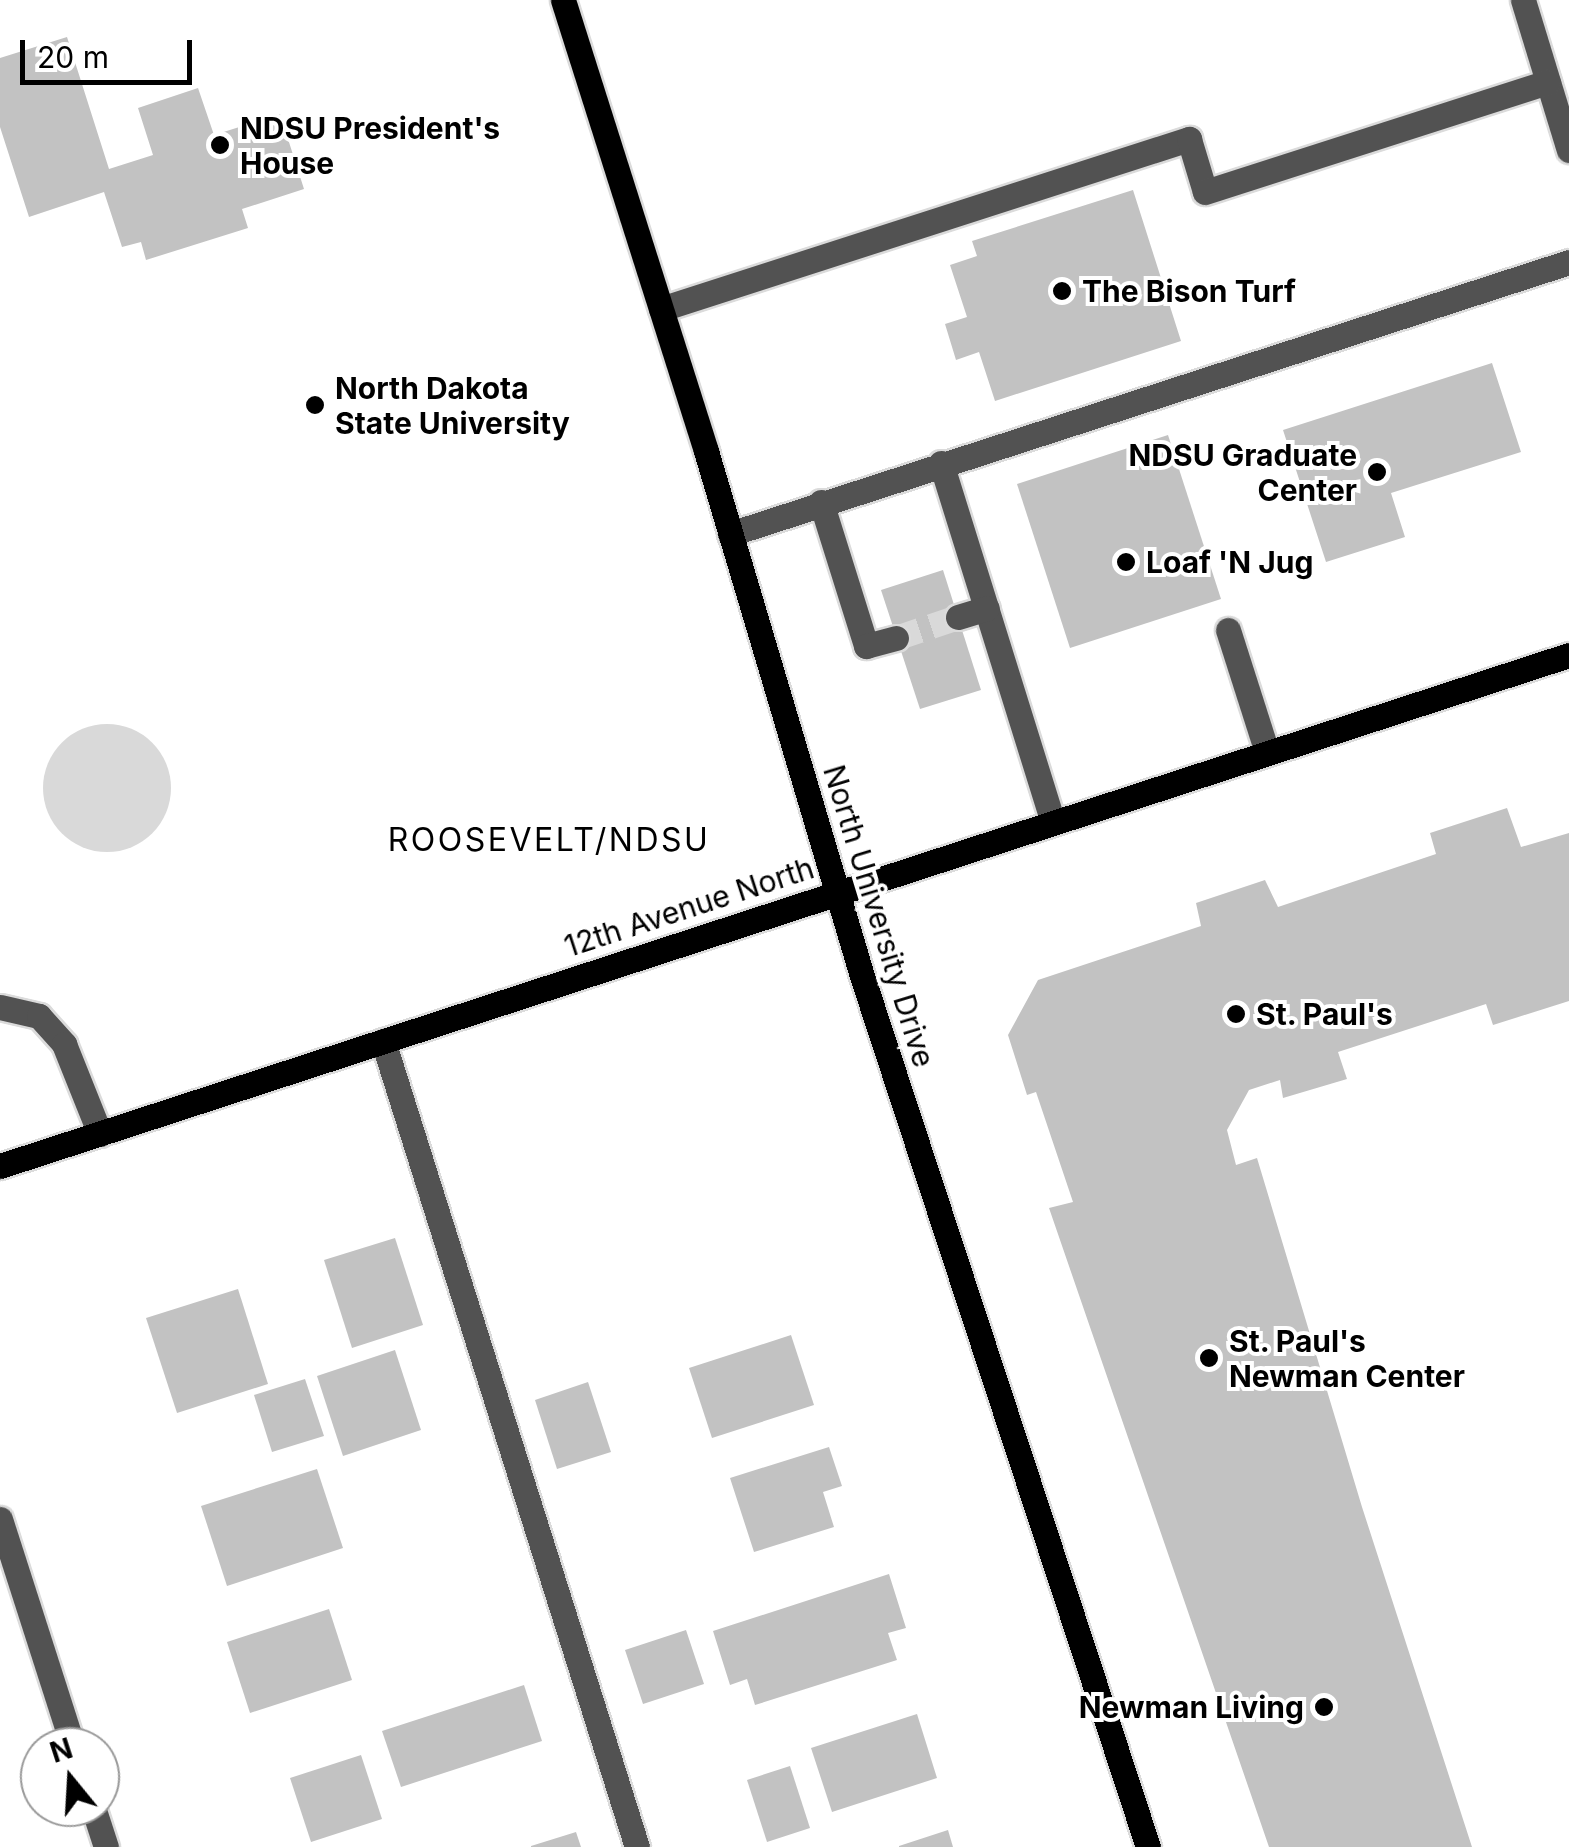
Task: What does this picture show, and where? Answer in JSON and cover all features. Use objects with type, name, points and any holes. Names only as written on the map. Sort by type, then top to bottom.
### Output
[{"type":"main road","name":"North University Drive","points":[[563,0],[838,893],[1148,1847]]},
{"type":"main road","name":"12th Avenue North","points":[[0,1166],[1569,655]]},
{"type":"street","points":[[1523,0],[1569,150]]},
{"type":"street","points":[[661,309],[1189,139],[1205,192],[1548,82]]},
{"type":"street","points":[[730,534],[1569,262]]},
{"type":"street","points":[[941,463],[1054,822]]},
{"type":"street","points":[[821,502],[866,646],[896,638]]},
{"type":"street","points":[[958,618],[988,608]]},
{"type":"street","points":[[1228,630],[1267,752]]},
{"type":"street","points":[[0,1007],[39,1016],[64,1044],[100,1134]]},
{"type":"street","points":[[383,1041],[637,1847]]},
{"type":"street","points":[[0,1520],[67,1727]]},
{"type":"shaded area","points":[[107,724],[132,729],[152,743],[166,763],[171,788],[166,813],[152,833],[132,847],[107,852],[82,847],[62,833],[48,813],[43,788],[48,763],[62,743],[82,729]]},
{"type":"building","name":"NDSU President's House","points":[[67,37],[109,169],[153,155],[138,108],[198,88],[214,135],[280,114],[304,189],[242,209],[248,228],[146,260],[141,242],[122,247],[104,192],[29,217],[0,127],[0,58]]},
{"type":"building","name":"The Bison Turf","points":[[1133,190],[1181,341],[995,401],[979,352],[956,360],[945,324],[967,317],[950,265],[977,256],[972,241]]},
{"type":"building","name":"NDSU Graduate Center","points":[[1492,363],[1521,452],[1391,493],[1405,537],[1326,562],[1283,430]]},
{"type":"building","name":"Loaf 'N Jug","points":[[1168,435],[1221,599],[1070,648],[1017,484]]},
{"type":"building","points":[[943,570],[981,690],[920,709],[881,590]]},
{"type":"building","points":[[1507,808],[1521,847],[1569,833],[1569,1001],[1493,1025],[1486,1004],[1338,1052],[1347,1079],[1283,1098],[1280,1080],[1249,1090],[1227,1130],[1236,1165],[1257,1158],[1362,1507],[1472,1847],[1269,1847],[1049,1208],[1073,1202],[1036,1092],[1027,1095],[1008,1035],[1038,980],[1201,926],[1196,903],[1265,880],[1278,907],[1436,854],[1430,833]]},
{"type":"building","points":[[395,1238],[423,1325],[352,1348],[324,1260]]},
{"type":"building","points":[[238,1289],[268,1384],[177,1413],[146,1318]]},
{"type":"building","points":[[791,1335],[814,1405],[712,1438],[689,1368]]},
{"type":"building","points":[[395,1350],[421,1430],[343,1456],[317,1376]]},
{"type":"building","points":[[305,1379],[324,1436],[272,1452],[254,1395]]},
{"type":"building","points":[[588,1382],[611,1452],[557,1469],[535,1400]]},
{"type":"building","points":[[829,1447],[842,1486],[823,1492],[834,1527],[754,1552],[730,1478]]},
{"type":"building","points":[[317,1469],[343,1548],[227,1586],[201,1506]]},
{"type":"building","points":[[889,1574],[906,1628],[888,1633],[897,1660],[755,1705],[747,1679],[730,1685],[713,1631]]},
{"type":"building","points":[[329,1609],[352,1680],[250,1713],[227,1642]]},
{"type":"building","points":[[686,1630],[704,1684],[643,1704],[625,1650]]},
{"type":"building","points":[[524,1685],[542,1741],[401,1787],[382,1731]]},
{"type":"building","points":[[917,1714],[937,1778],[832,1812],[811,1748]]},
{"type":"building","points":[[361,1755],[382,1819],[311,1842],[290,1778]]},
{"type":"building","points":[[790,1766],[810,1828],[767,1842],[747,1780]]},
{"type":"building","points":[[948,1830],[953,1847],[899,1847],[899,1846]]},
{"type":"building","points":[[576,1832],[581,1847],[531,1847],[531,1846]]},
{"type":"tunnel","points":[[896,638],[958,617]]},
{"type":"place","name":"NDSU President's House","points":[[220,145]]},
{"type":"place","name":"The Bison Turf","points":[[1062,291]]},
{"type":"place","name":"North Dakota State University","points":[[315,405]]},
{"type":"place","name":"NDSU Graduate Center","points":[[1377,472]]},
{"type":"place","name":"Loaf 'N Jug","points":[[1126,562]]},
{"type":"place","name":"St. Paul's","points":[[1236,1014]]},
{"type":"place","name":"St. Paul's Newman Center","points":[[1209,1358]]},
{"type":"place","name":"Newman Living","points":[[1324,1707]]},
{"type":"district","name":"ROOSEVELT/NDSU","points":[[549,840]]}]
